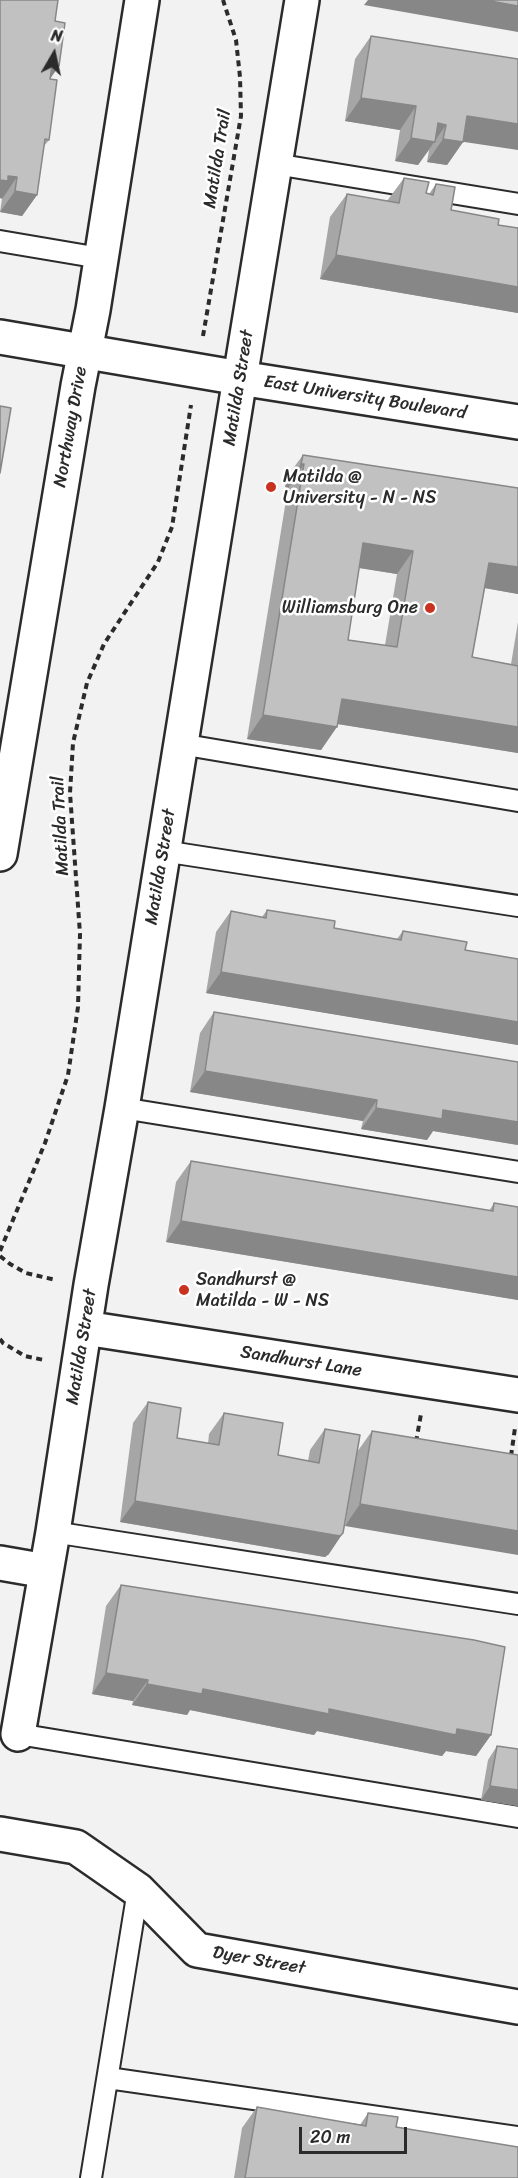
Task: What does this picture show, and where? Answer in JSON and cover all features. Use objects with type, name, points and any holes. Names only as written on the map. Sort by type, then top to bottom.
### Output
[{"type":"street","name":"Northway Drive","points":[[0,854],[142,0]]},
{"type":"street","name":"Matilda Street","points":[[18,1734],[53,1532],[302,0]]},
{"type":"street","name":"East University Boulevard","points":[[0,337],[518,422]]},
{"type":"street","name":"Sandhurst Lane","points":[[85,1328],[518,1395]]},
{"type":"street","points":[[0,1563],[46,1571]]},
{"type":"street","name":"Dyer Street","points":[[0,1834],[76,1847],[138,1890],[197,1950],[518,2007]]},
{"type":"lane","points":[[275,164],[518,204]]},
{"type":"lane","points":[[0,241],[100,258]]},
{"type":"lane","points":[[180,744],[518,801]]},
{"type":"lane","points":[[164,851],[518,906]]},
{"type":"lane","points":[[122,1108],[518,1172]]},
{"type":"lane","points":[[53,1532],[518,1604]]},
{"type":"lane","points":[[18,1734],[518,1817]]},
{"type":"lane","points":[[91,2178],[138,1890]]},
{"type":"lane","points":[[108,2078],[518,2137]]},
{"type":"path","name":"Matilda Trail","points":[[204,323],[241,116],[236,40],[224,0]]},
{"type":"path","name":"Matilda Trail","points":[[60,1280],[26,1273],[10,1264],[0,1254],[45,1143],[68,1075],[78,1007],[80,934],[70,793],[73,743],[87,683],[104,644],[158,562],[172,527],[190,412]]},
{"type":"path","points":[[0,1339],[25,1356],[46,1360]]},
{"type":"path","points":[[415,1452],[421,1413]]},
{"type":"path","points":[[511,1457],[515,1427]]},
{"type":"building","points":[[0,0],[58,0],[55,21],[65,23],[59,66],[52,65],[50,79],[57,80],[49,140],[45,139],[37,195],[15,191],[17,177],[8,176],[8,181],[0,180]]},
{"type":"building","points":[[485,0],[518,0],[518,6]]},
{"type":"building","points":[[371,36],[518,59],[518,124],[467,116],[463,142],[443,139],[446,125],[438,123],[435,142],[411,138],[416,106],[361,98]]},
{"type":"building","points":[[404,178],[429,182],[426,193],[433,195],[436,184],[455,187],[451,210],[499,219],[498,225],[518,228],[518,287],[336,255],[347,194],[399,203]]},
{"type":"building","points":[[0,406],[11,408],[0,473]]},
{"type":"building","name":"Williamsburg One","points":[[303,455],[518,488],[518,567],[489,563],[472,657],[518,666],[518,727],[342,699],[337,727],[263,715],[304,464],[301,464]],"holes":[[[363,543],[413,551],[397,647],[348,640]]]},
{"type":"building","points":[[267,910],[335,921],[334,928],[401,940],[403,931],[467,942],[465,950],[518,959],[518,1022],[221,972],[231,911],[266,918]]},
{"type":"building","points":[[214,1012],[518,1062],[518,1122],[443,1110],[442,1119],[376,1108],[377,1100],[205,1071]]},
{"type":"building","points":[[191,1161],[493,1211],[494,1203],[518,1207],[518,1277],[181,1221]]},
{"type":"building","points":[[148,1402],[181,1408],[177,1438],[219,1445],[224,1413],[283,1423],[278,1455],[319,1463],[325,1429],[360,1435],[343,1533],[340,1536],[135,1501]]},
{"type":"building","points":[[372,1431],[518,1455],[518,1531],[360,1504]]},
{"type":"building","points":[[121,1585],[474,1640],[505,1647],[491,1735],[457,1729],[456,1735],[329,1709],[329,1714],[203,1689],[202,1694],[147,1684],[148,1680],[106,1673]]},
{"type":"building","points":[[497,1746],[518,1749],[518,1790],[490,1786]]},
{"type":"building","points":[[257,2107],[366,2126],[368,2113],[398,2117],[396,2127],[518,2147],[518,2178],[245,2178]]},
{"type":"place","name":"Matilda @ University - N - NS","points":[[271,487]]},
{"type":"place","name":"Williamsburg One","points":[[430,608]]},
{"type":"place","name":"Sandhurst @ Matilda - W - NS","points":[[184,1290]]}]
